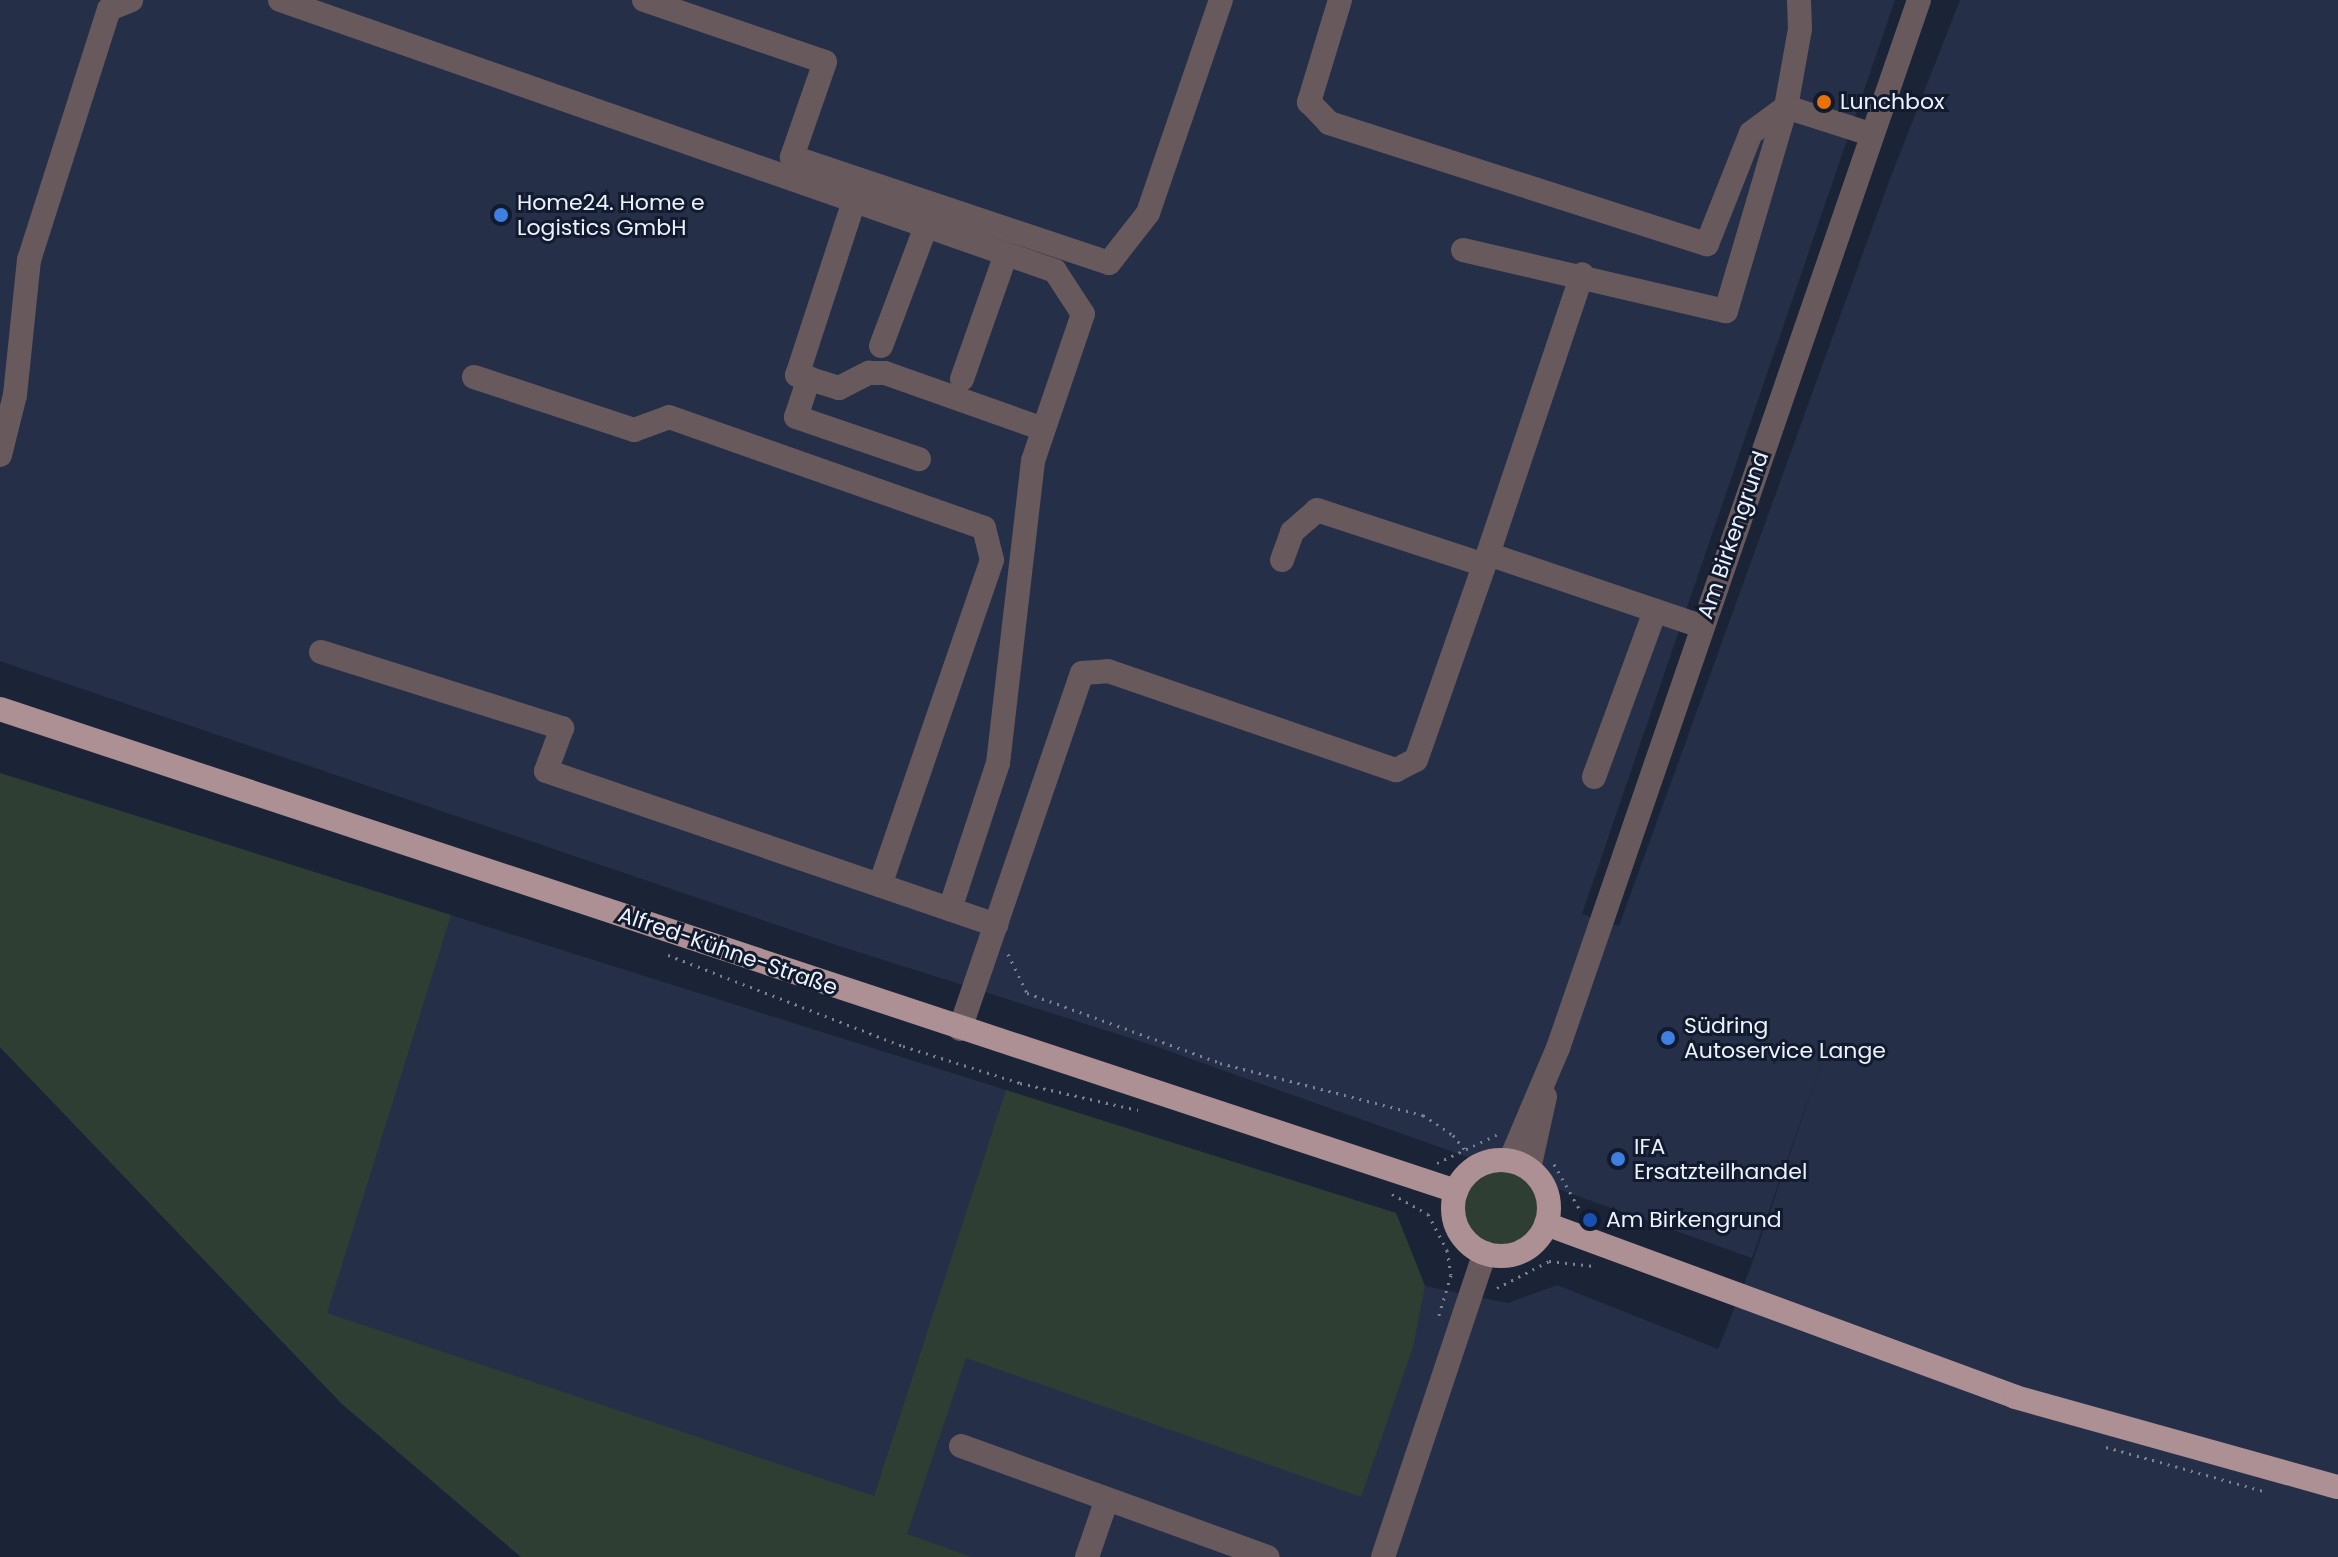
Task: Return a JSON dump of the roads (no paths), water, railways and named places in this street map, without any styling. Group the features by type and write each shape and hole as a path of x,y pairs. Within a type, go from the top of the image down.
{"main road":[{"name":"Alfred-Kühne-Straße","path":"0,709 1456,1191"},
{"path":"1520,1165 1547,1194 1546,1224 1521,1251 1485,1253 1457,1229 1456,1191 1478,1166 1520,1165"},
{"path":"1546,1224 2015,1397 2338,1487"}],"street":[{"path":"0,455 15,395 29,260 109,9 131,0"},
{"path":"280,0 1055,271 1083,314 1033,461 998,763 950,909"},
{"path":"644,0 825,62 792,157 1109,263 1148,213 1221,0"},
{"path":"1340,0 1309,102 1329,123 1707,244 1751,133 1786,107"},
{"path":"1463,250 1582,274 1726,311 1786,107 1800,29 1799,0"},
{"name":"Am Birkengrund","path":"1520,1165 1549,1071 1701,626 1919,0"},
{"path":"1786,107 1870,134"},
{"path":"854,201 797,375 839,388 869,373 885,373 1043,429"},
{"path":"881,346 926,226"},
{"path":"962,379 1006,254"},
{"path":"960,1029 1082,673 1108,671 1396,770 1416,760 1582,274"},
{"path":"474,377 634,430 669,417 984,528 992,560 880,885"},
{"path":"809,378 796,417 919,459"},
{"path":"1282,560 1292,532 1317,510 1701,626"},
{"path":"1594,777 1655,611"},
{"path":"321,652 562,728 546,771 996,925"},
{"path":"1383,1557 1485,1253"},
{"path":"961,1446 1267,1557"},
{"path":"1087,1557 1107,1499"}],"place":[{"name":"Lunchbox","path":"1824,102"},
{"name":"Home24. Home e Logistics GmbH","path":"501,215"},
{"name":"Südring Autoservice Lange","path":"1668,1038"},
{"name":"IFA Ersatzteilhandel","path":"1618,1159"},
{"name":"Am Birkengrund","path":"1590,1220"}]}
